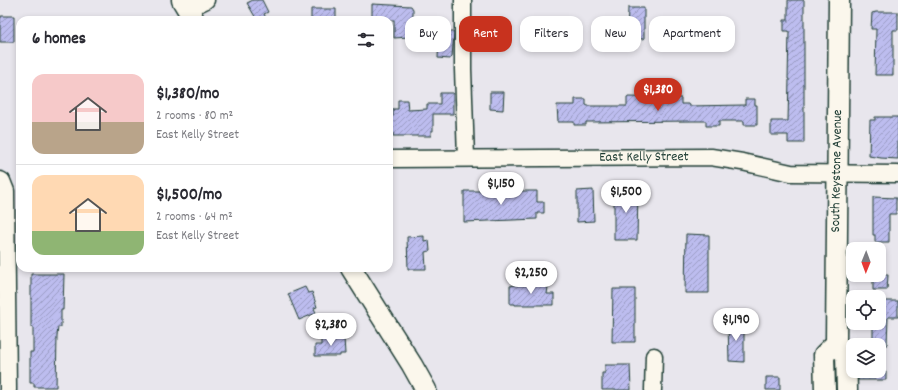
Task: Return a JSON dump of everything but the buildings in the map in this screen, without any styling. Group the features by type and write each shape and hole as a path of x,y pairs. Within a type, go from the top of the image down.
{"main road":[{"name":"South Keystone Avenue","path":"836,342 839,0"},
{"path":"354,272 426,390"},
{"path":"825,390 824,356 836,342 846,355 847,390"}],"street":[{"path":"188,10 206,0"},
{"path":"463,0 463,69 466,158"},
{"name":"East Kelly Street","path":"393,159 711,157 742,162 782,172 800,174 898,174"},
{"path":"1,181 6,191 3,316 8,390"},
{"path":"653,390 654,356"}]}
